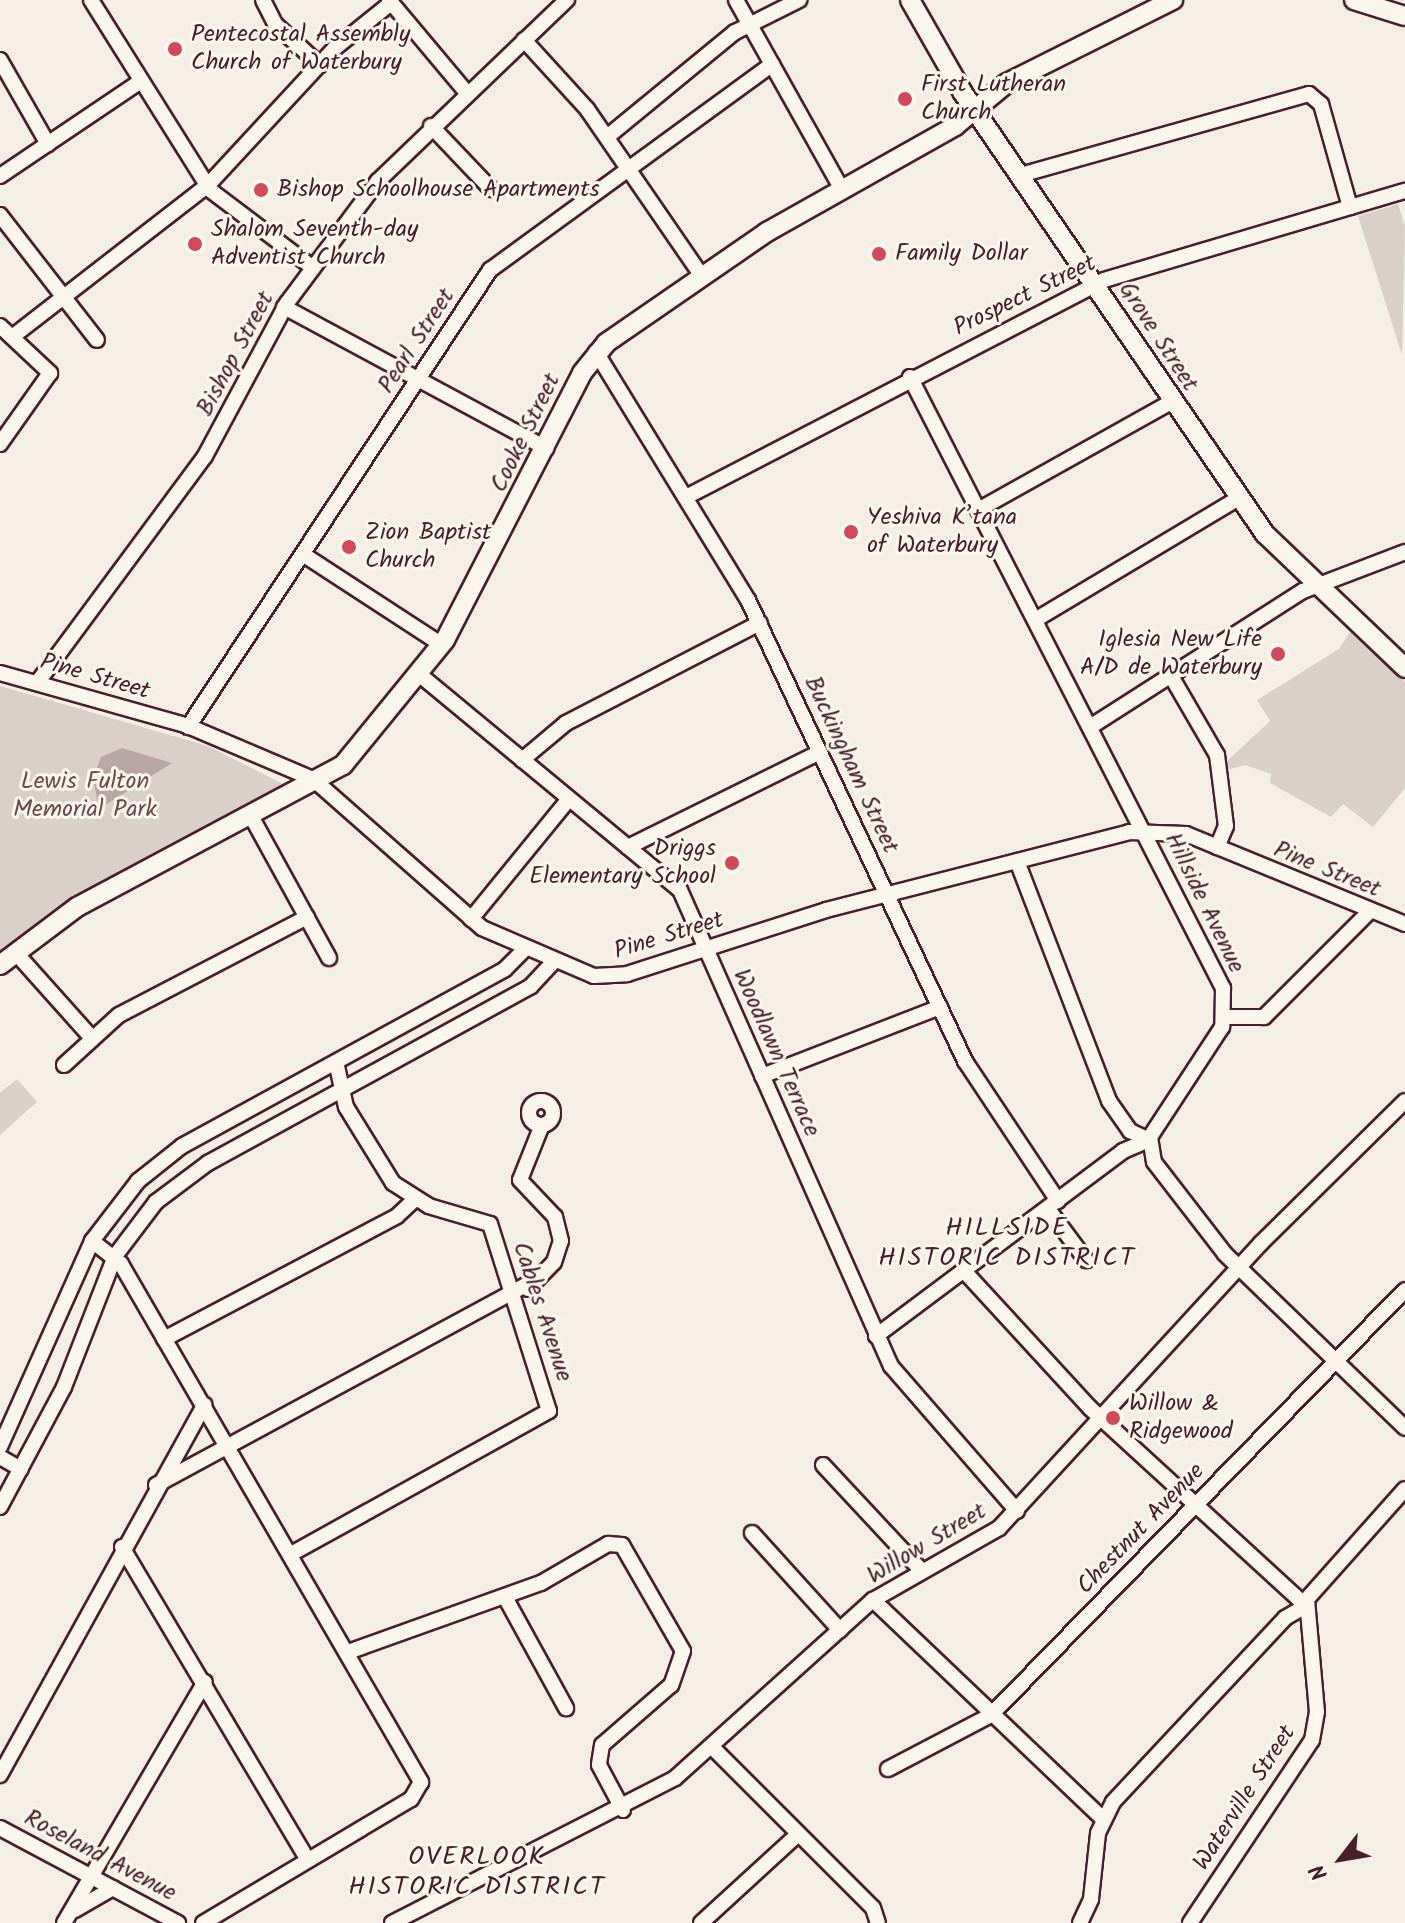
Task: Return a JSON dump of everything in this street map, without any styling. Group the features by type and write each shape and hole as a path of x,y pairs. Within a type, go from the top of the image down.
{"main road":[{"name":"Grove Street","path":"910,0 975,108 1024,174 1171,402 1239,498 1315,585 1405,668"},
{"name":"Cooke Street","path":"0,965 77,907 343,765 442,645 596,352 701,275 975,108 1007,83 1173,0"},
{"path":"1354,0 1405,15"}],"street":[{"path":"91,0 207,186 313,268"},
{"path":"263,0 273,21 320,65"},
{"name":"Bishop Street","path":"37,683 205,456 284,307 389,166 567,0"},
{"path":"736,0 842,190"},
{"path":"607,137 750,25 799,0"},
{"path":"12,337 207,186 320,65 390,2 467,93"},
{"path":"524,40 607,137 701,275"},
{"path":"0,60 48,144"},
{"name":"Pearl Street","path":"188,727 490,270 772,64"},
{"path":"0,176 141,81"},
{"path":"1024,174 1312,94 1350,207"},
{"path":"431,126 491,189"},
{"name":"Prospect Street","path":"686,497 910,377 1095,284 1405,191"},
{"path":"0,215 97,340"},
{"path":"284,307 417,384 546,448"},
{"path":"0,326 50,374 0,444"},
{"name":"Buckingham Street","path":"596,352 760,623 970,1068 1086,1260"},
{"name":"Hillside Avenue","path":"910,377 1221,982 1225,1017"},
{"path":"978,510 1171,402"},
{"path":"1035,620 1239,498"},
{"path":"1090,727 1315,585 1405,552"},
{"path":"304,555 442,645"},
{"path":"522,760 566,723 760,623"},
{"name":"Pine Street","path":"0,673 188,727 318,781 471,919 524,950 553,962 609,977 888,894 1145,832 1181,833 1405,924"},
{"name":"Woodlawn Terrace","path":"420,675 680,890 876,1336 910,1395 1017,1511"},
{"path":"1171,676 1215,750 1226,826 1217,847"},
{"path":"628,847 820,752"},
{"path":"471,919 569,799"},
{"path":"251,816 329,958"},
{"path":"1017,861 1109,1101 1130,1131 1149,1140 1166,1183 1238,1268 1405,1428"},
{"path":"876,1336 1053,1205 1149,1140 1225,1017 1264,1017 1370,911"},
{"path":"64,1065 119,1015 307,917"},
{"path":"0,1447 92,1241 124,1195 172,1152 505,969 524,950"},
{"path":"15,952 92,1038"},
{"path":"0,1507 21,1469 89,1321 115,1256 176,1184 531,986 553,962"},
{"path":"762,1076 940,1007"},
{"name":"Cables Avenue","path":"291,1554 546,1418 549,1406 487,1221 415,1199 380,1168 341,1090 336,1062"},
{"name":"Willow Street","path":"392,1923 623,1810 713,1748 873,1600 920,1569 987,1538 1017,1511 1238,1268 1405,1101"},
{"path":"156,1485 229,1449 513,1294 554,1262 561,1241 555,1217 520,1180 542,1125"},
{"path":"164,1339 415,1199"},
{"path":"92,1241 115,1256 348,1652 422,1785 411,1799 203,1923"},
{"path":"965,1272 1102,1419 1306,1606"},
{"name":"Chestnut Avenue","path":"888,1769 991,1715 1405,1290"},
{"path":"63,1311 89,1321"},
{"path":"0,1775 156,1485 204,1405"},
{"path":"0,1457 21,1469"},
{"path":"823,1465 920,1569"},
{"path":"1080,1923 1091,1899 1103,1819 1285,1618 1306,1606 1405,1489"},
{"path":"752,1533 840,1630"},
{"path":"348,1652 505,1597 618,1543 675,1627 683,1651 676,1677 613,1729 600,1751 601,1769 623,1810"},
{"path":"122,1547 308,1860"},
{"path":"505,1597 566,1708"},
{"path":"873,1600 1103,1819"},
{"name":"Waterville Street","path":"1190,1923 1312,1740 1317,1712 1306,1606"},
{"path":"64,1923 94,1878 205,1682"},
{"path":"713,1748 873,1908 878,1923"},
{"name":"Roseland Avenue","path":"0,1828 178,1923"},
{"path":"701,1923 798,1834"},
{"path":"75,1910 113,1888"}],"green space":[{"path":"1398,204 1405,227 1402,355 1358,216"},
{"path":"1350,632 1405,682 1405,788 1373,827 1343,804 1331,817 1270,783 1271,774 1245,765 1227,770 1226,762 1270,721 1257,700 1339,649"},
{"name":"Lewis Fulton Memorial Park","path":"0,686 208,746 285,785 81,892 0,951"},
{"path":"17,1079 37,1102 0,1135 0,1093"}],"shaded area":[{"path":"122,748 172,763 99,809 93,778 101,757"}],"place":[{"name":"Pentecostal Assembly Church of Waterbury","path":"175,49"},
{"name":"First Lutheran Church","path":"905,99"},
{"name":"Bishop Schoolhouse Apartments","path":"261,190"},
{"name":"Shalom Seventh-day Adventist Church","path":"195,244"},
{"name":"Family Dollar","path":"879,254"},
{"name":"Yeshiva K’tana of Waterbury","path":"851,532"},
{"name":"Zion Baptist Church","path":"349,547"},
{"name":"Iglesia New Life A/D de Waterbury","path":"1278,654"},
{"name":"Driggs Elementary School","path":"732,863"},
{"name":"Willow & Ridgewood","path":"1113,1418"}],"district":[{"name":"HILLSIDE HISTORIC DISTRICT","path":"1007,1244"},
{"name":"OVERLOOK HISTORIC DISTRICT","path":"477,1873"}]}
